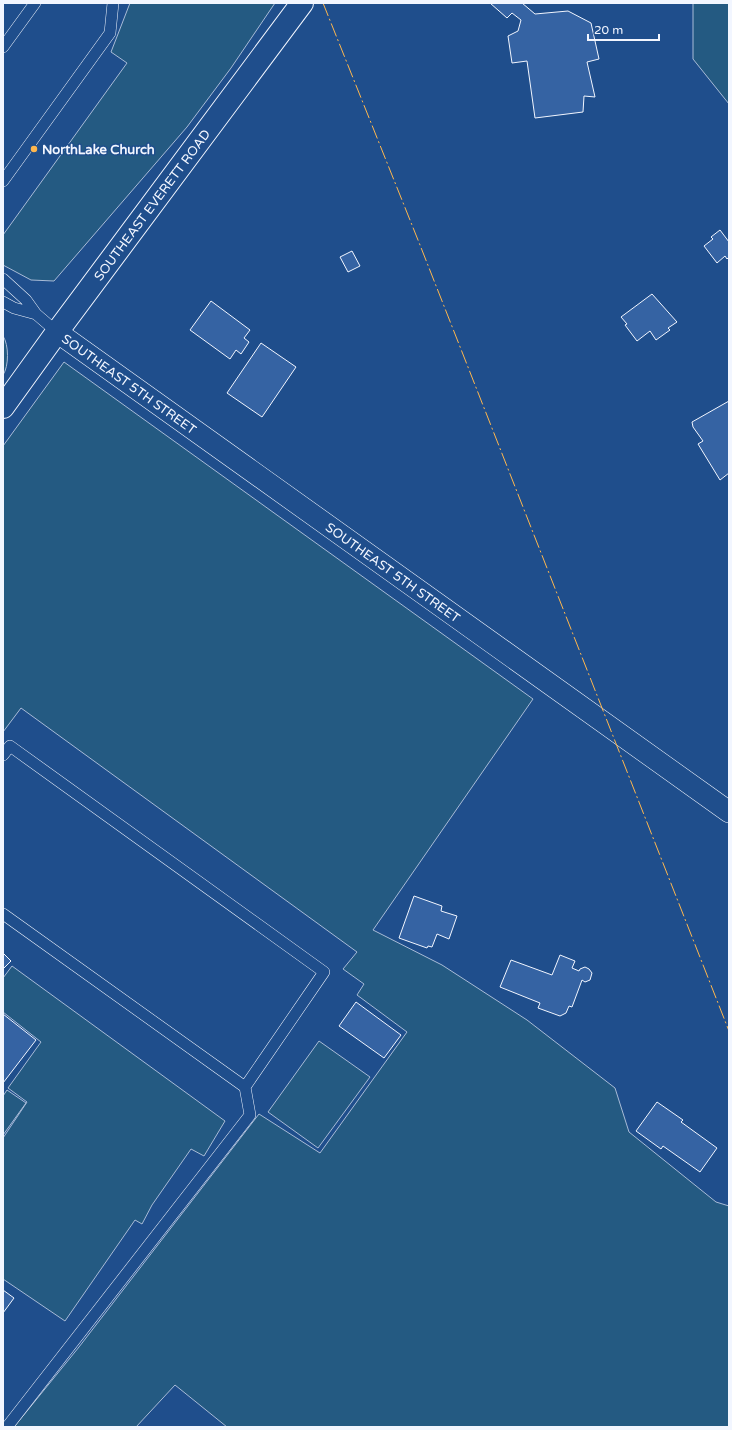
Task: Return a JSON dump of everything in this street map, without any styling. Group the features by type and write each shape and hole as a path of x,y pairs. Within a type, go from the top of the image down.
{"main road":[{"name":"SOUTHEAST EVERETT ROAD","path":"3,407 57,332 302,3"}],"street":[{"name":"SOUTHEAST 5TH STREET","path":"57,332 729,812"}],"lane":[{"path":"3,47 35,3"},
{"path":"3,181 110,34 113,3"},
{"path":"3,279 26,300 36,314 57,332"},
{"path":"3,302 14,308 36,314"},
{"path":"3,755 10,746 324,972 245,1087"},
{"path":"3,914 245,1087 250,1115 7,1427"}],"shaded area":[{"path":"130,3 275,3 231,68 187,127 54,281 31,280 3,265 3,235 127,63 111,52"},
{"path":"693,3 729,3 729,104 693,59"},
{"path":"3,336 8,356 3,375"},
{"path":"64,362 533,699 373,930 442,965 527,1020 615,1088 629,1132 716,1202 729,1206 729,1427 227,1427 175,1385 136,1427 14,1427 79,1347 259,1114 320,1153 407,1032 357,995 364,984 343,969 357,952 21,708 3,732 3,446"},
{"path":"12,966 225,1121 204,1156 191,1149 152,1205 142,1224 135,1220 65,1321 3,1279 3,1138 27,1102 8,1088 41,1042 3,1012 3,978"},
{"path":"319,1041 370,1077 318,1148 268,1112"},
{"path":"7,1090 26,1103 3,1135 3,1096"}],"building":[{"path":"490,3 522,3 535,14 568,11 591,23 599,59 587,62 595,97 584,96 583,112 535,118 527,61 512,63 508,36 518,31 521,20 512,13 507,18"},
{"path":"720,230 729,242 729,257 727,259 725,256 717,263 704,246 713,239 711,237"},
{"path":"352,251 360,266 348,272 340,257"},
{"path":"652,294 677,322 668,328 670,330 656,340 650,331 637,341 621,317"},
{"path":"211,301 250,330 244,338 249,342 241,354 236,350 230,359 190,330"},
{"path":"261,343 296,367 262,417 227,393"},
{"path":"729,401 729,473 720,480 698,444 703,441 693,427 692,422"},
{"path":"414,896 442,906 441,911 457,916 449,939 437,934 432,947 428,946 427,948 399,938"},
{"path":"3,953 11,961 3,969"},
{"path":"560,955 575,961 572,968 579,971 585,967 592,973 590,980 585,982 582,980 572,1007 569,1006 566,1013 560,1016 538,1008 540,1003 500,987 511,960 552,975"},
{"path":"356,1002 401,1035 384,1058 339,1026"},
{"path":"3,1014 36,1040 3,1083"},
{"path":"657,1102 683,1120 681,1122 717,1148 700,1172 663,1146 661,1149 636,1131"},
{"path":"3,1290 14,1298 3,1313"}],"power":[{"path":"323,3 420,245 729,1031"}],"place":[{"name":"NorthLake Church","path":"34,149"}]}
